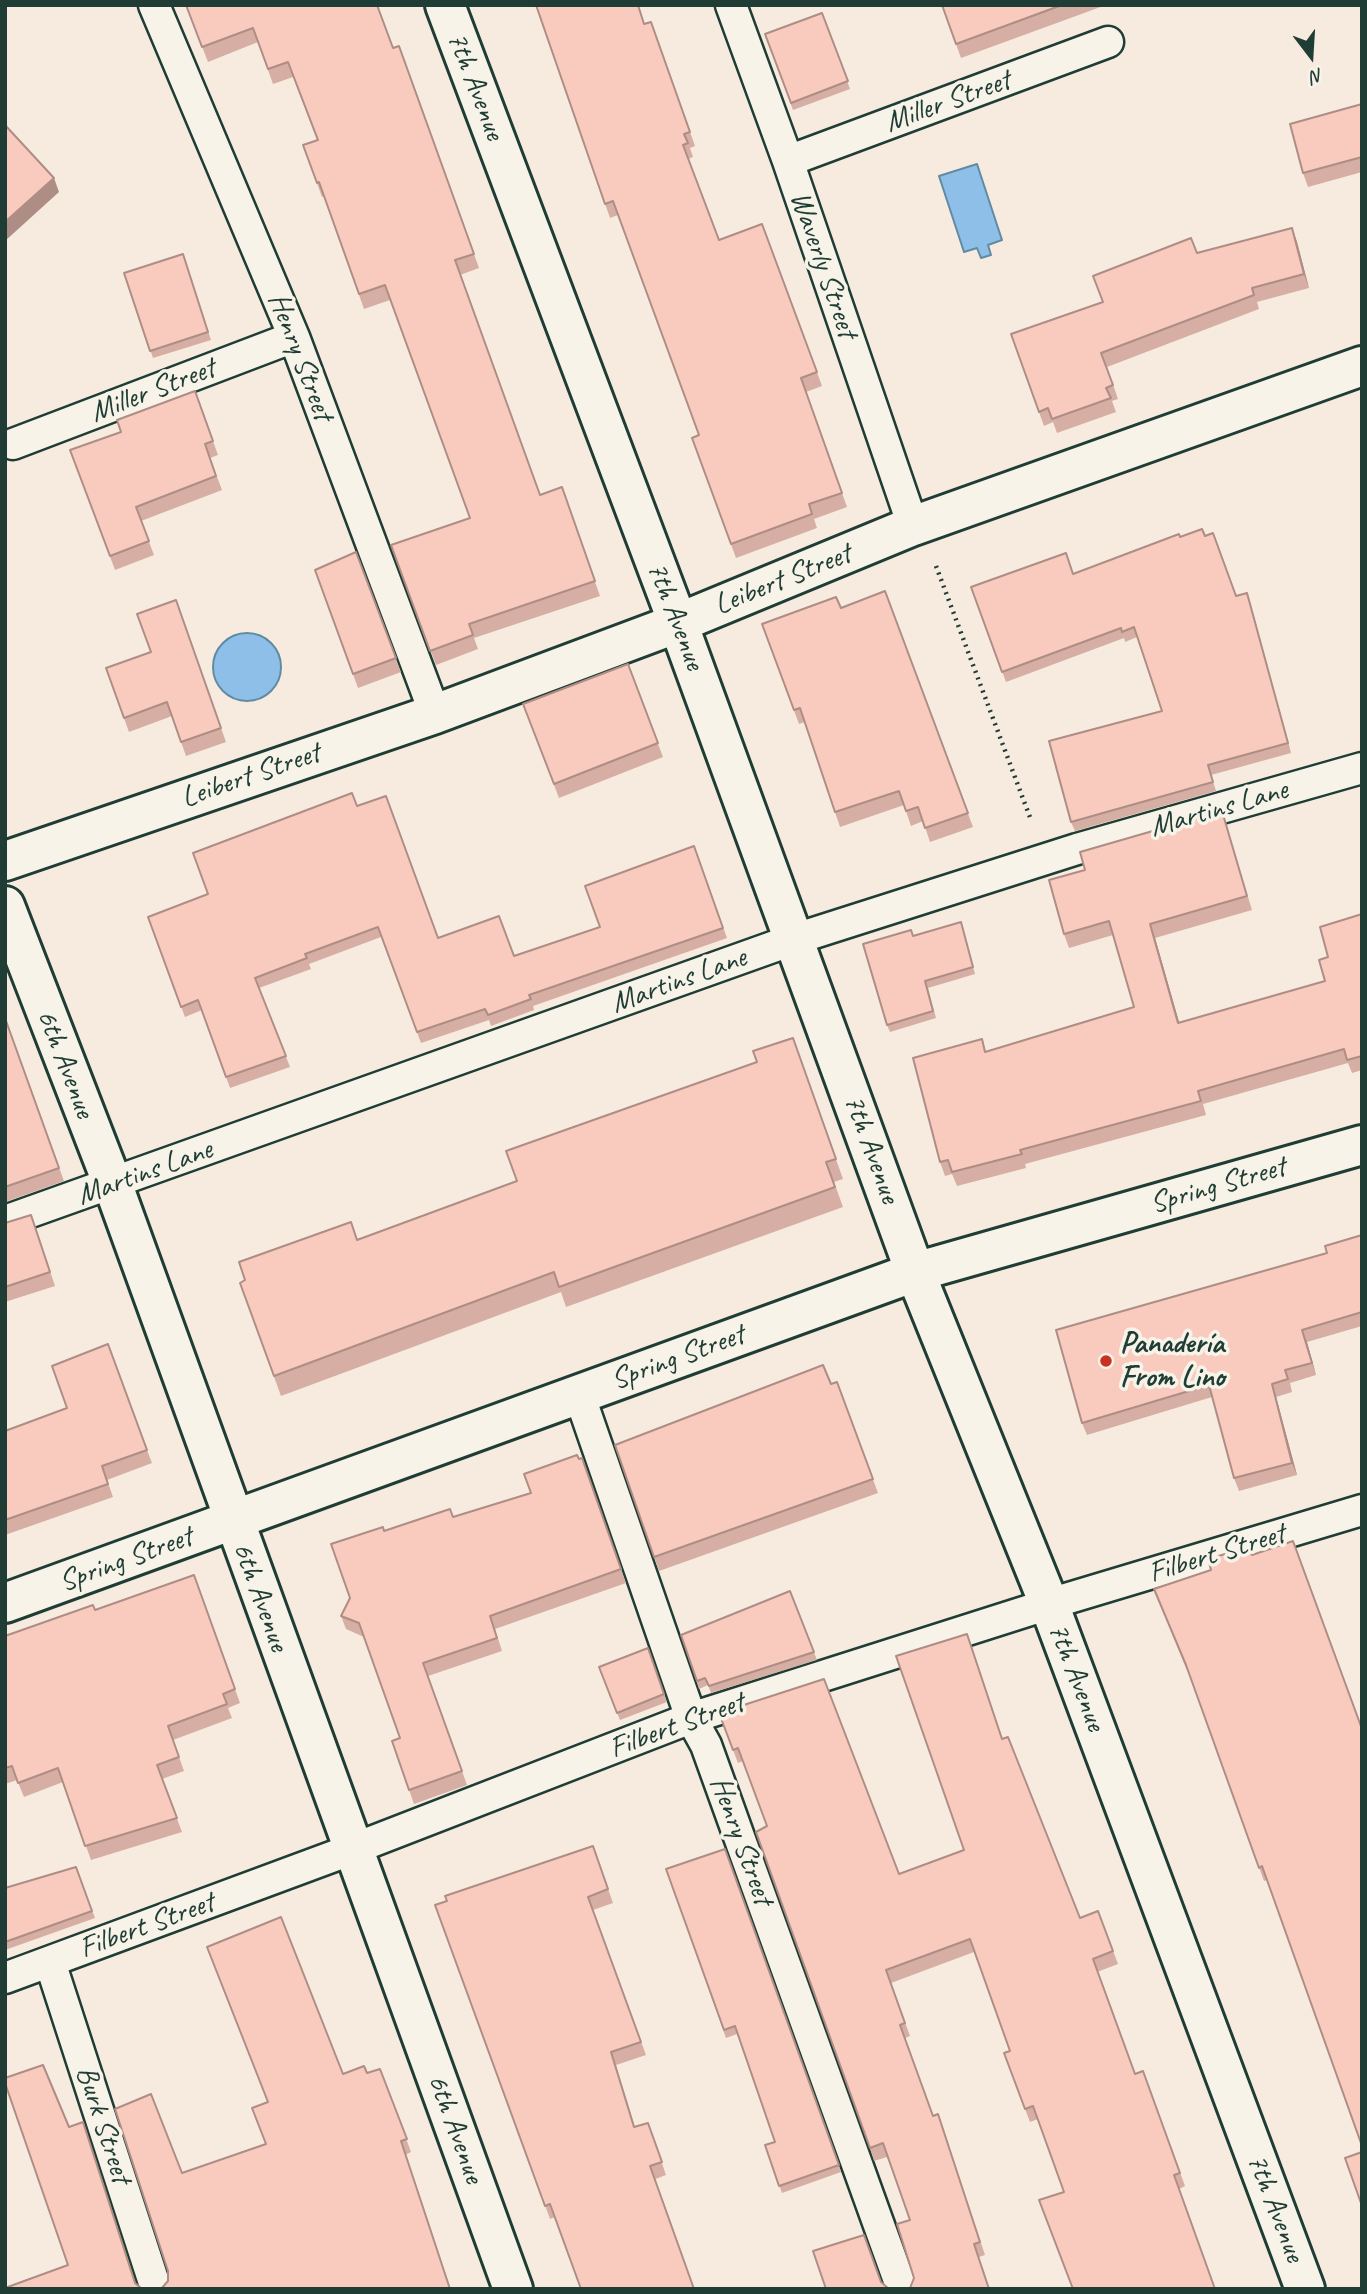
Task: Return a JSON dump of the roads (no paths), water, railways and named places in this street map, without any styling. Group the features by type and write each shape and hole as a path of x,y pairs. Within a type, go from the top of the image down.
{"street":[{"name":"7th Avenue","path":"445,5 678,623 915,1272 1049,1604 1305,2289"},
{"name":"Leibert Street","path":"5,860 435,713 678,623 913,526 1362,366"},
{"name":"6th Avenue","path":"5,906 60,1054 113,1185 513,2289"},
{"name":"Spring Street","path":"5,1603 915,1272 1362,1145"}],"lane":[{"name":"Henry Street","path":"155,5 294,337 435,713"},
{"name":"Waverly Street","path":"731,5 788,161 913,526"},
{"name":"Miller Street","path":"788,161 1108,42"},
{"name":"Miller Street","path":"13,444 294,337"},
{"name":"Martins Lane","path":"5,1221 113,1185 795,939 1046,860 1362,768"},
{"name":"Henry Street","path":"579,1394 691,1718 706,1745 902,2289"},
{"name":"Filbert Street","path":"5,1978 354,1849 691,1718 1049,1604 1362,1510"},
{"name":"Burk Street","path":"50,1962 156,2289"}],"water":[{"path":"977,164 1002,240 988,245 991,255 981,258 977,248 964,252 939,176"},
{"path":"240,633 254,633 266,638 276,648 281,667 276,686 266,696 254,701 240,701 228,696 218,686 213,674 213,660 218,648 228,638"}],"place":[{"name":"Panadería From Lino","path":"1106,1361"}]}
